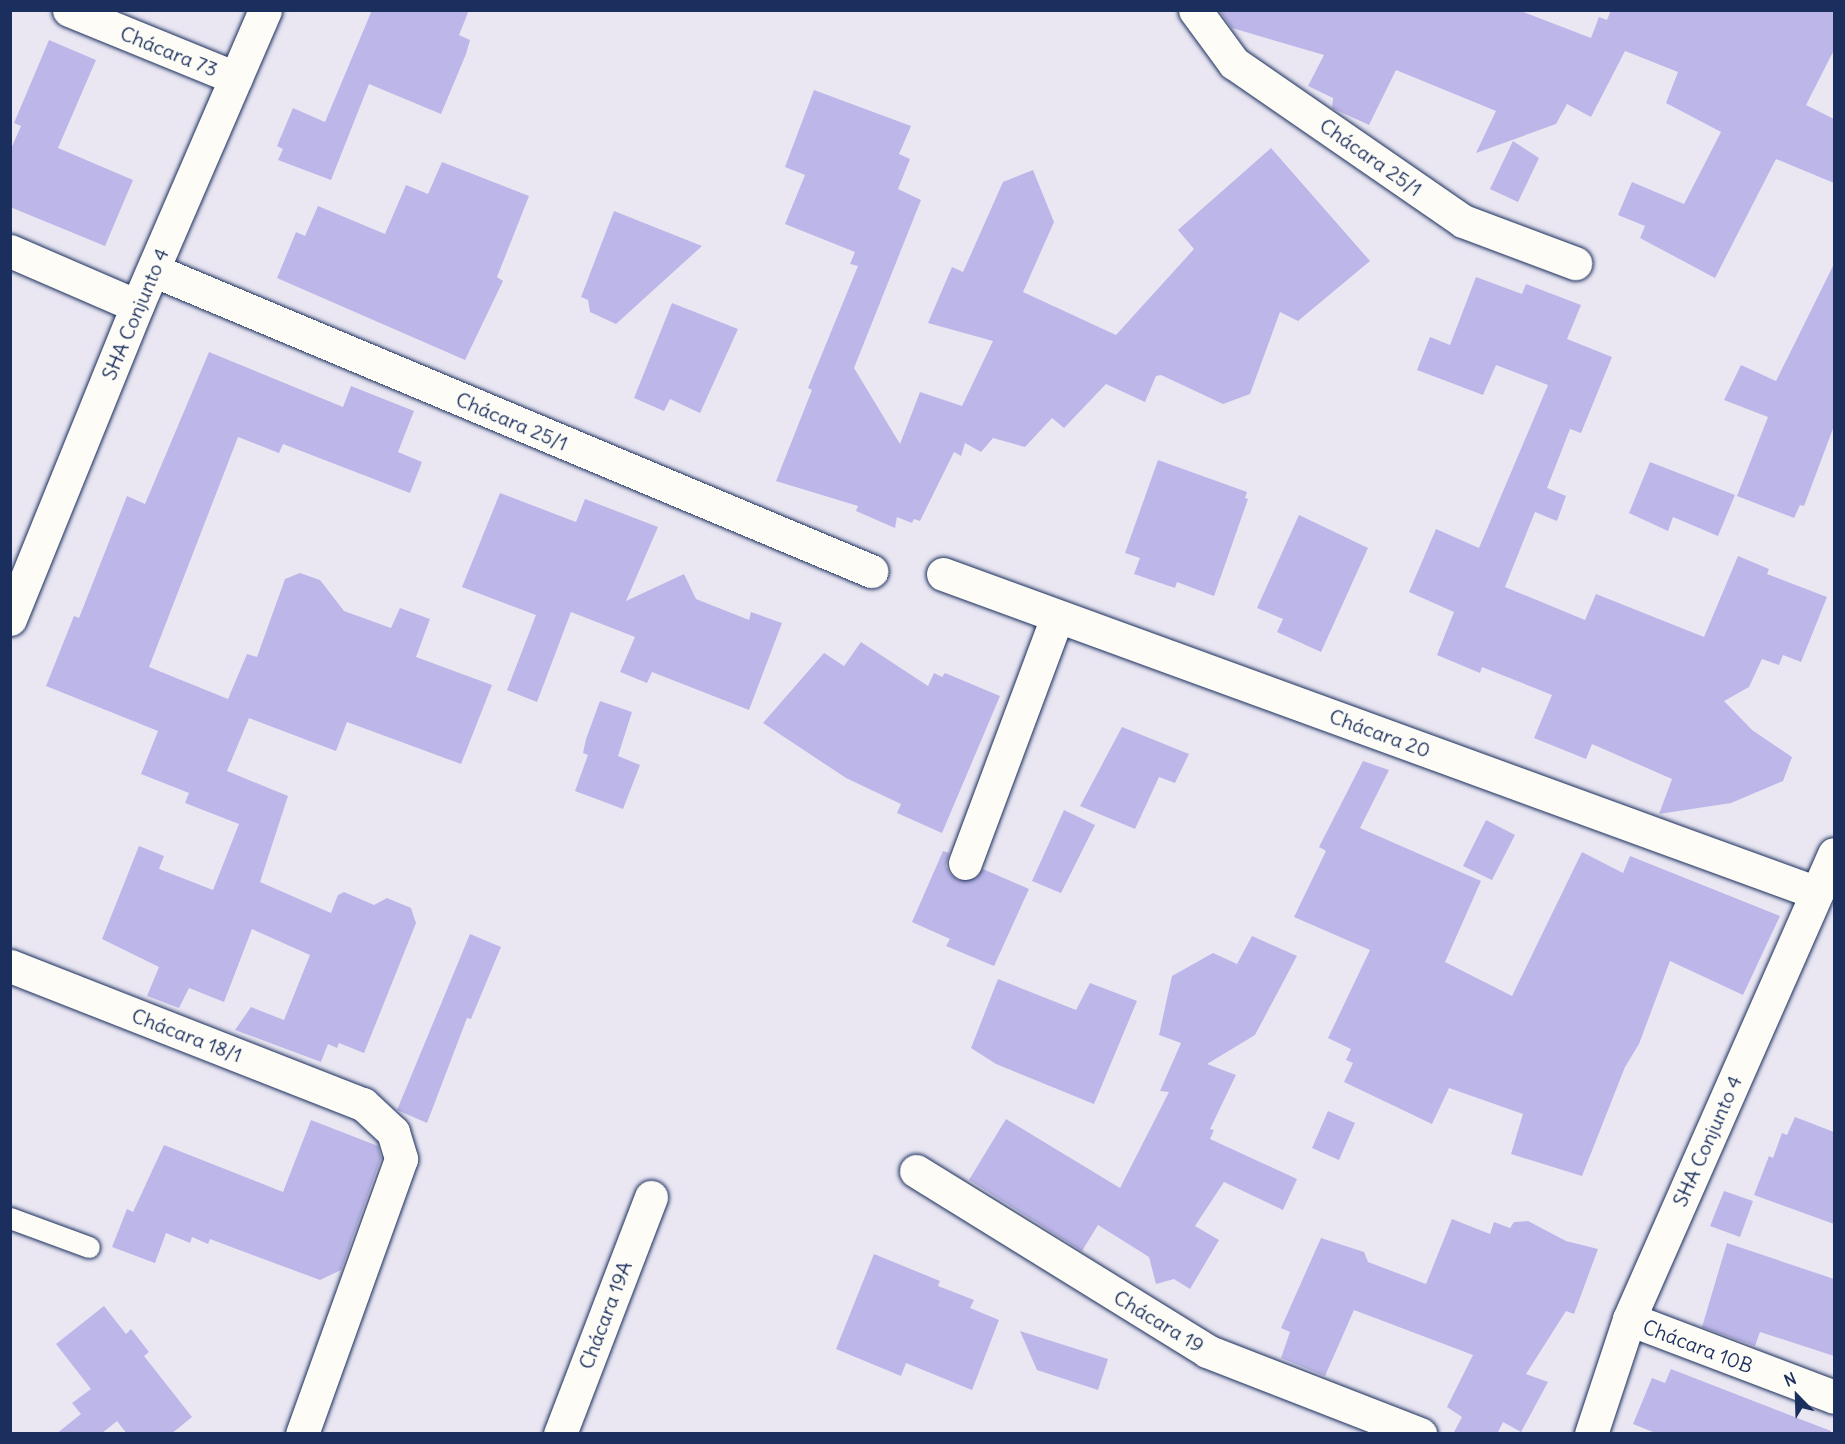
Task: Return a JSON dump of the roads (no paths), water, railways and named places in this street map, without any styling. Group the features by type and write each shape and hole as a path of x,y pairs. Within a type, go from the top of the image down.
{"street":[{"name":"Chácara 73","path":"69,10 236,78"},
{"name":"SHA Conjunto 4","path":"10,619 137,306 265,10"},
{"name":"Chácara 25/1","path":"1195,10 1234,63 1463,221 1575,262"},
{"path":"10,251 137,306"},
{"name":"Chácara 25/1","path":"153,270 871,571"},
{"name":"Chácara 20","path":"943,574 1057,617 1829,869"},
{"path":"964,863 1057,617"},
{"name":"SHA Conjunto 4","path":"1591,1434 1629,1319 1829,869"},
{"name":"Chácara 18/1","path":"10,966 363,1104 393,1132 401,1159 302,1434"},
{"name":"Chácara 19","path":"916,1171 1207,1351 1420,1434"},
{"name":"Chácara 19A","path":"560,1434 651,1197"},
{"name":"Chácara 10B","path":"1629,1319 1834,1397"}],"lane":[{"path":"10,1218 90,1247"}]}
